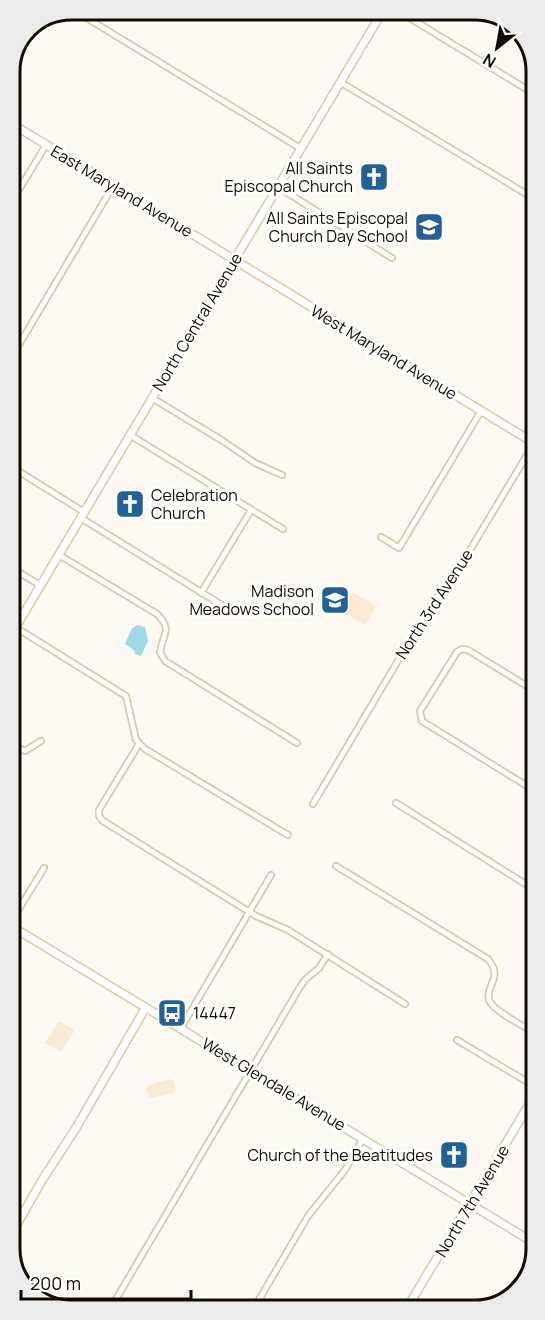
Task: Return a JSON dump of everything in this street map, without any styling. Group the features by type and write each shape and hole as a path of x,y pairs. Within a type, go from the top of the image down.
{"main road":[{"name":"North Central Avenue","path":"20,619 377,20"},
{"name":"East Maryland Avenue","path":"20,129 235,260"},
{"name":"West Maryland Avenue","path":"235,260 481,411 526,436"},
{"name":"West Glendale Avenue","path":"20,931 526,1238"},
{"path":"20,1219 146,1007"},
{"name":"North 7th Avenue","path":"413,1299 526,1110"}],"street":[{"path":"90,20 300,148"},
{"path":"413,20 526,89"},
{"path":"340,82 526,194"},
{"path":"20,188 46,145"},
{"path":"20,343 113,186"},
{"path":"278,187 392,258"},
{"path":"152,398 223,441 251,461 282,476"},
{"path":"381,537 399,548 481,411"},
{"path":"130,435 283,529"},
{"name":"North 3rd Avenue","path":"313,804 434,600 452,580 526,457"},
{"path":"20,473 233,612"},
{"path":"201,592 251,510"},
{"path":"59,555 148,608 163,620 167,630 160,652 165,661 297,743"},
{"path":"20,573 40,585"},
{"path":"20,630 126,696 135,738 140,744 288,836"},
{"path":"526,685 468,650 462,649 457,652 420,711 422,721 526,785"},
{"path":"20,750 25,752 41,741"},
{"path":"140,744 99,810 99,816 103,821 264,921 288,930 328,954 405,1004"},
{"path":"396,803 526,884"},
{"path":"336,867 486,958 494,974 489,996 490,1002 501,1012 526,1027"},
{"path":"20,907 44,868"},
{"path":"182,1028 271,875"},
{"path":"115,1300 300,987 320,968 328,954"},
{"path":"456,1040 526,1081"},
{"path":"259,1300 308,1216 345,1170 363,1138"}],"shaded area":[{"path":"352,592 376,606 365,625 341,611"},
{"path":"59,1021 75,1030 61,1052 45,1043"},
{"path":"170,1079 174,1081 176,1089 174,1093 151,1098 148,1096 146,1089 148,1085"}],"water":[{"path":"138,625 145,627 148,641 141,656 135,654 134,650 125,644 132,628"}],"place":[{"name":"All Saints Episcopal Church","path":"374,177"},
{"name":"All Saints Episcopal Church Day School","path":"429,227"},
{"name":"Celebration Church","path":"130,504"},
{"name":"Madison Meadows School","path":"335,600"},
{"name":"14447","path":"172,1013"},
{"name":"Church of the Beatitudes","path":"454,1155"}]}
